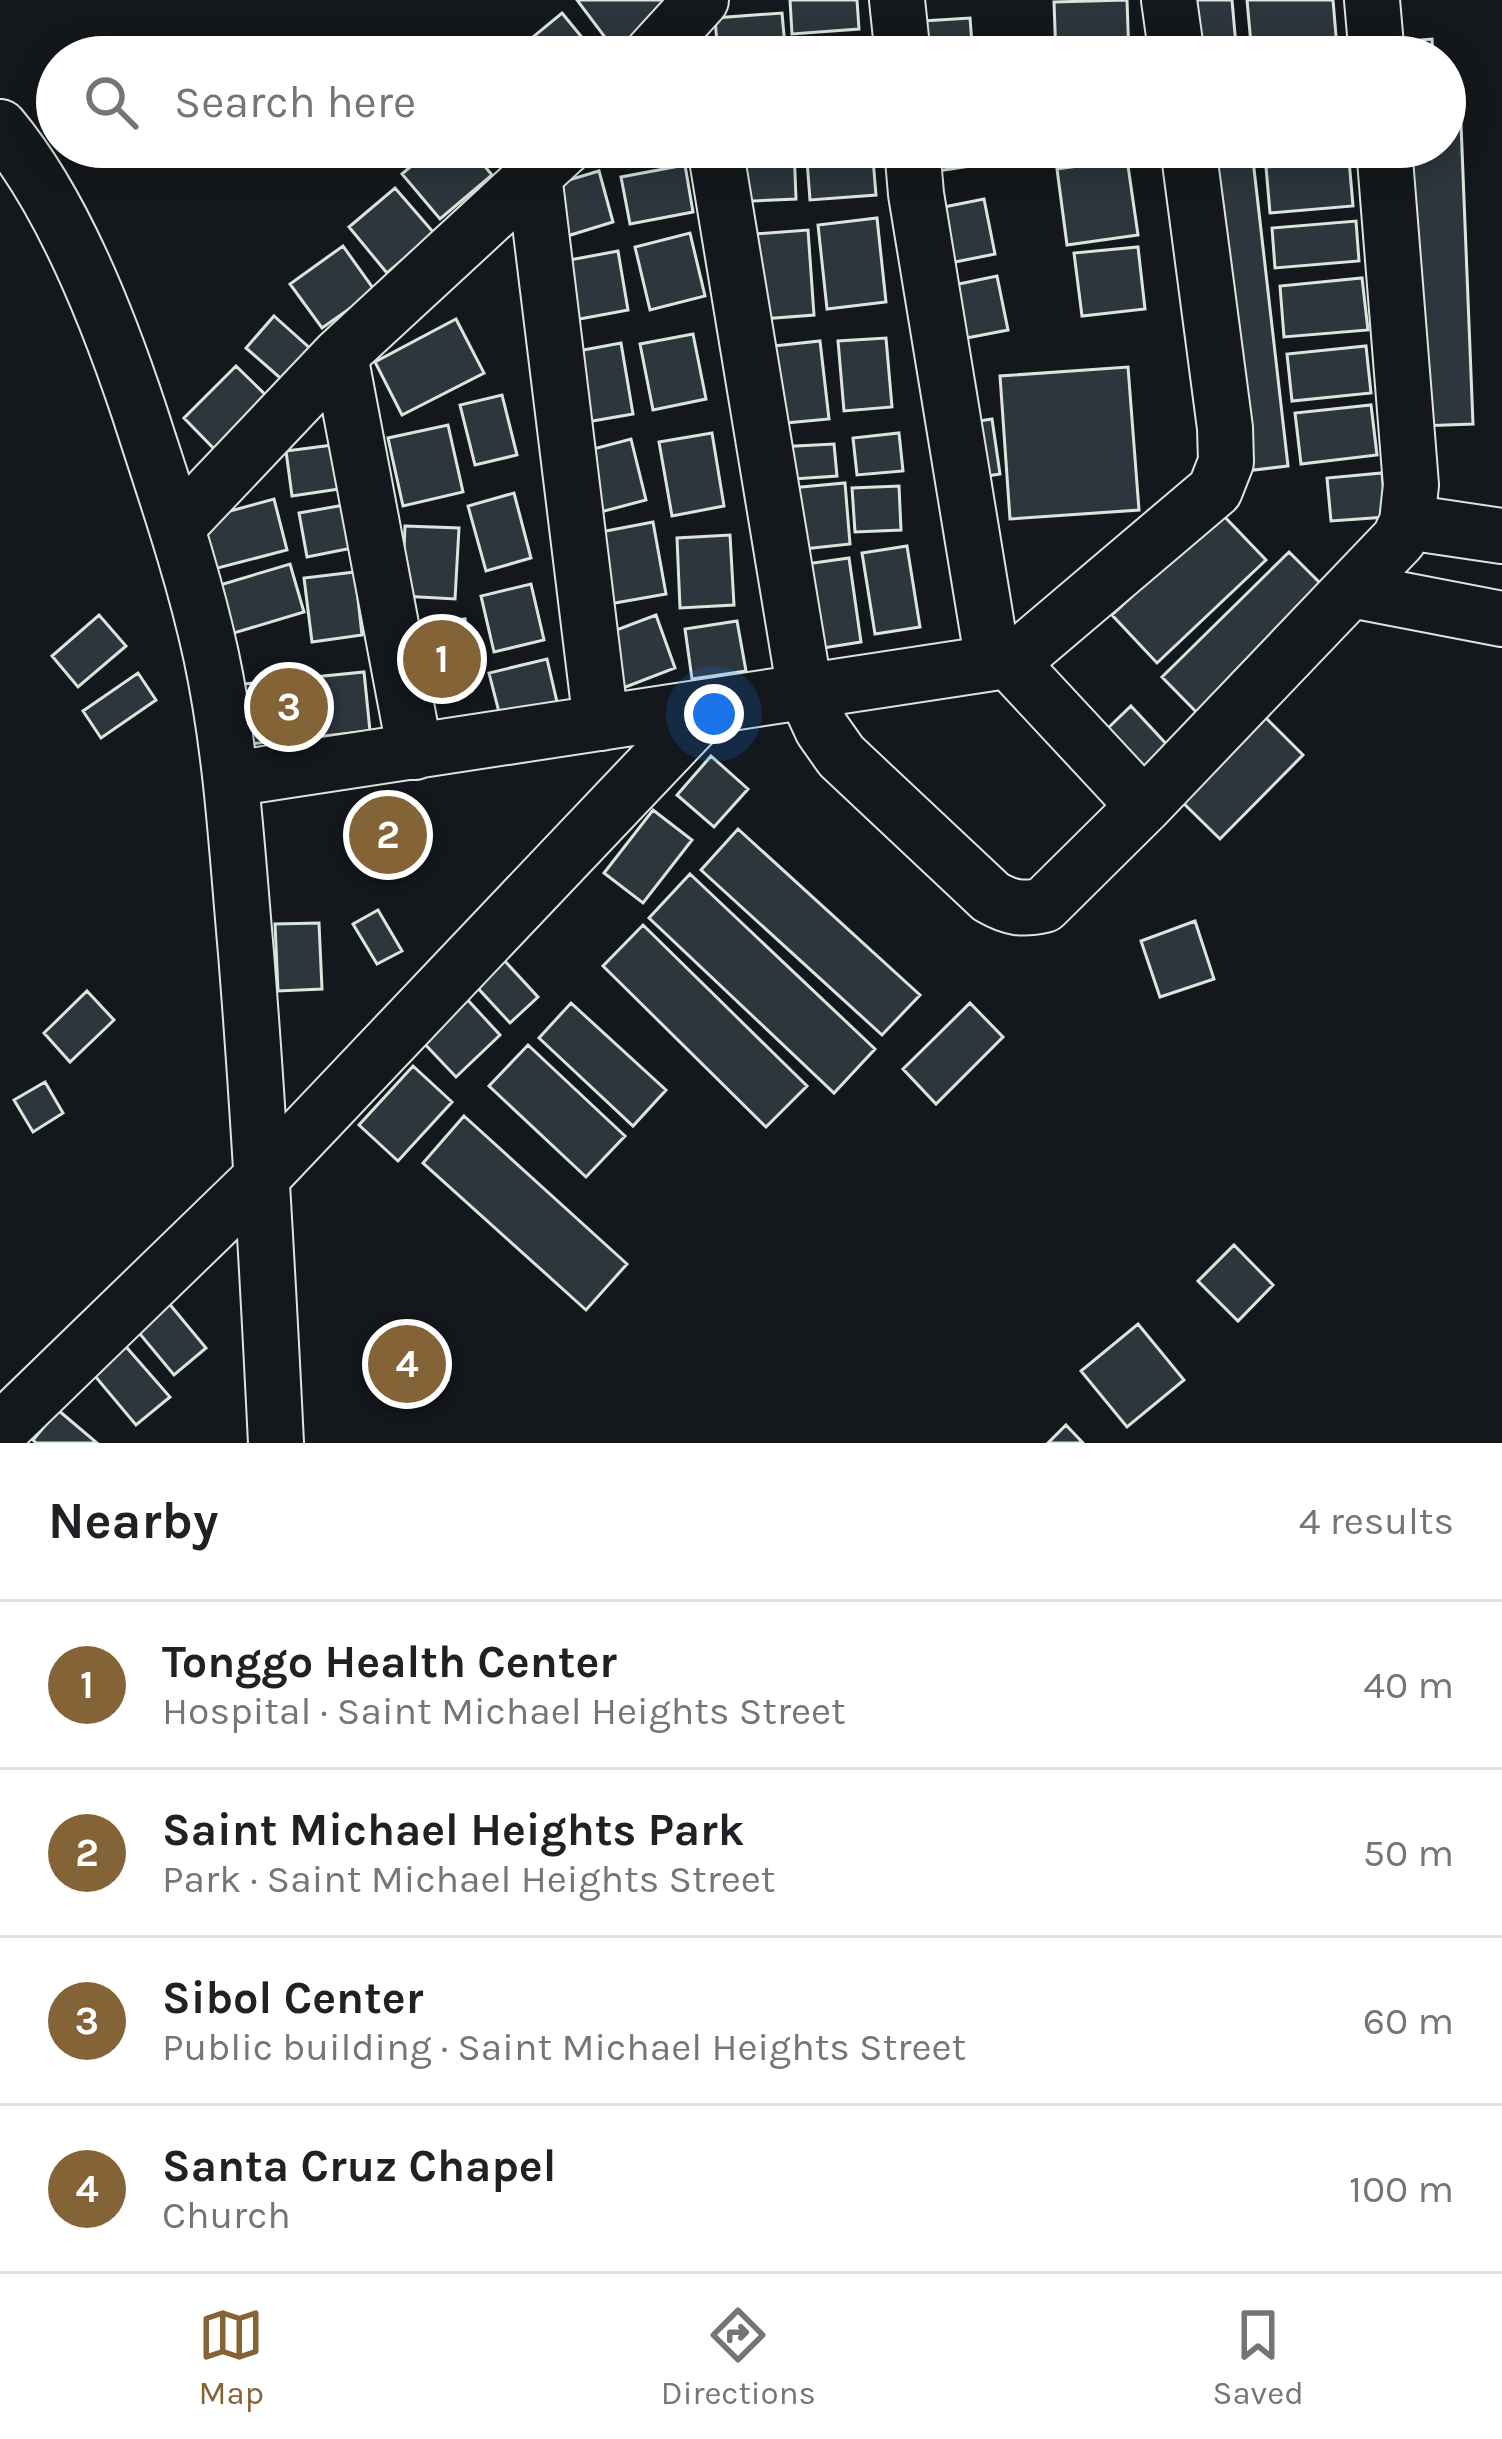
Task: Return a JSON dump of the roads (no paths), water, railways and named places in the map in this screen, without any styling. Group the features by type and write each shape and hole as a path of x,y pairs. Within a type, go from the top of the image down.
{"street":[{"path":"897,0 900,36"},
{"path":"1169,0 1174,36"},
{"path":"1372,0 1375,36"},
{"path":"0,127 60,217 122,361 177,527 211,655 231,779 264,1175 276,1443"},
{"path":"177,527 340,355 542,168"},
{"path":"551,168 602,723"},
{"path":"718,168 805,692 821,729 842,756 991,897 1009,907 1026,909 1044,905 1144,806 1399,538 1407,521 1411,485 1386,168"},
{"path":"914,168 1001,662 1144,806"},
{"path":"231,779 1001,662 1039,642 1215,490 1226,462 1191,168"},
{"path":"340,355 415,752"},
{"path":"1407,521 1502,536"},
{"path":"1351,590 1502,619"},
{"path":"0,1431 264,1175 709,706"}],"place":[{"name":"Tonggo Health Center","path":"442,659"},
{"name":"Sibol Center","path":"289,707"},
{"name":"Saint Michael Heights Park","path":"388,835"},
{"name":"Santa Cruz Chapel","path":"407,1364"}]}
